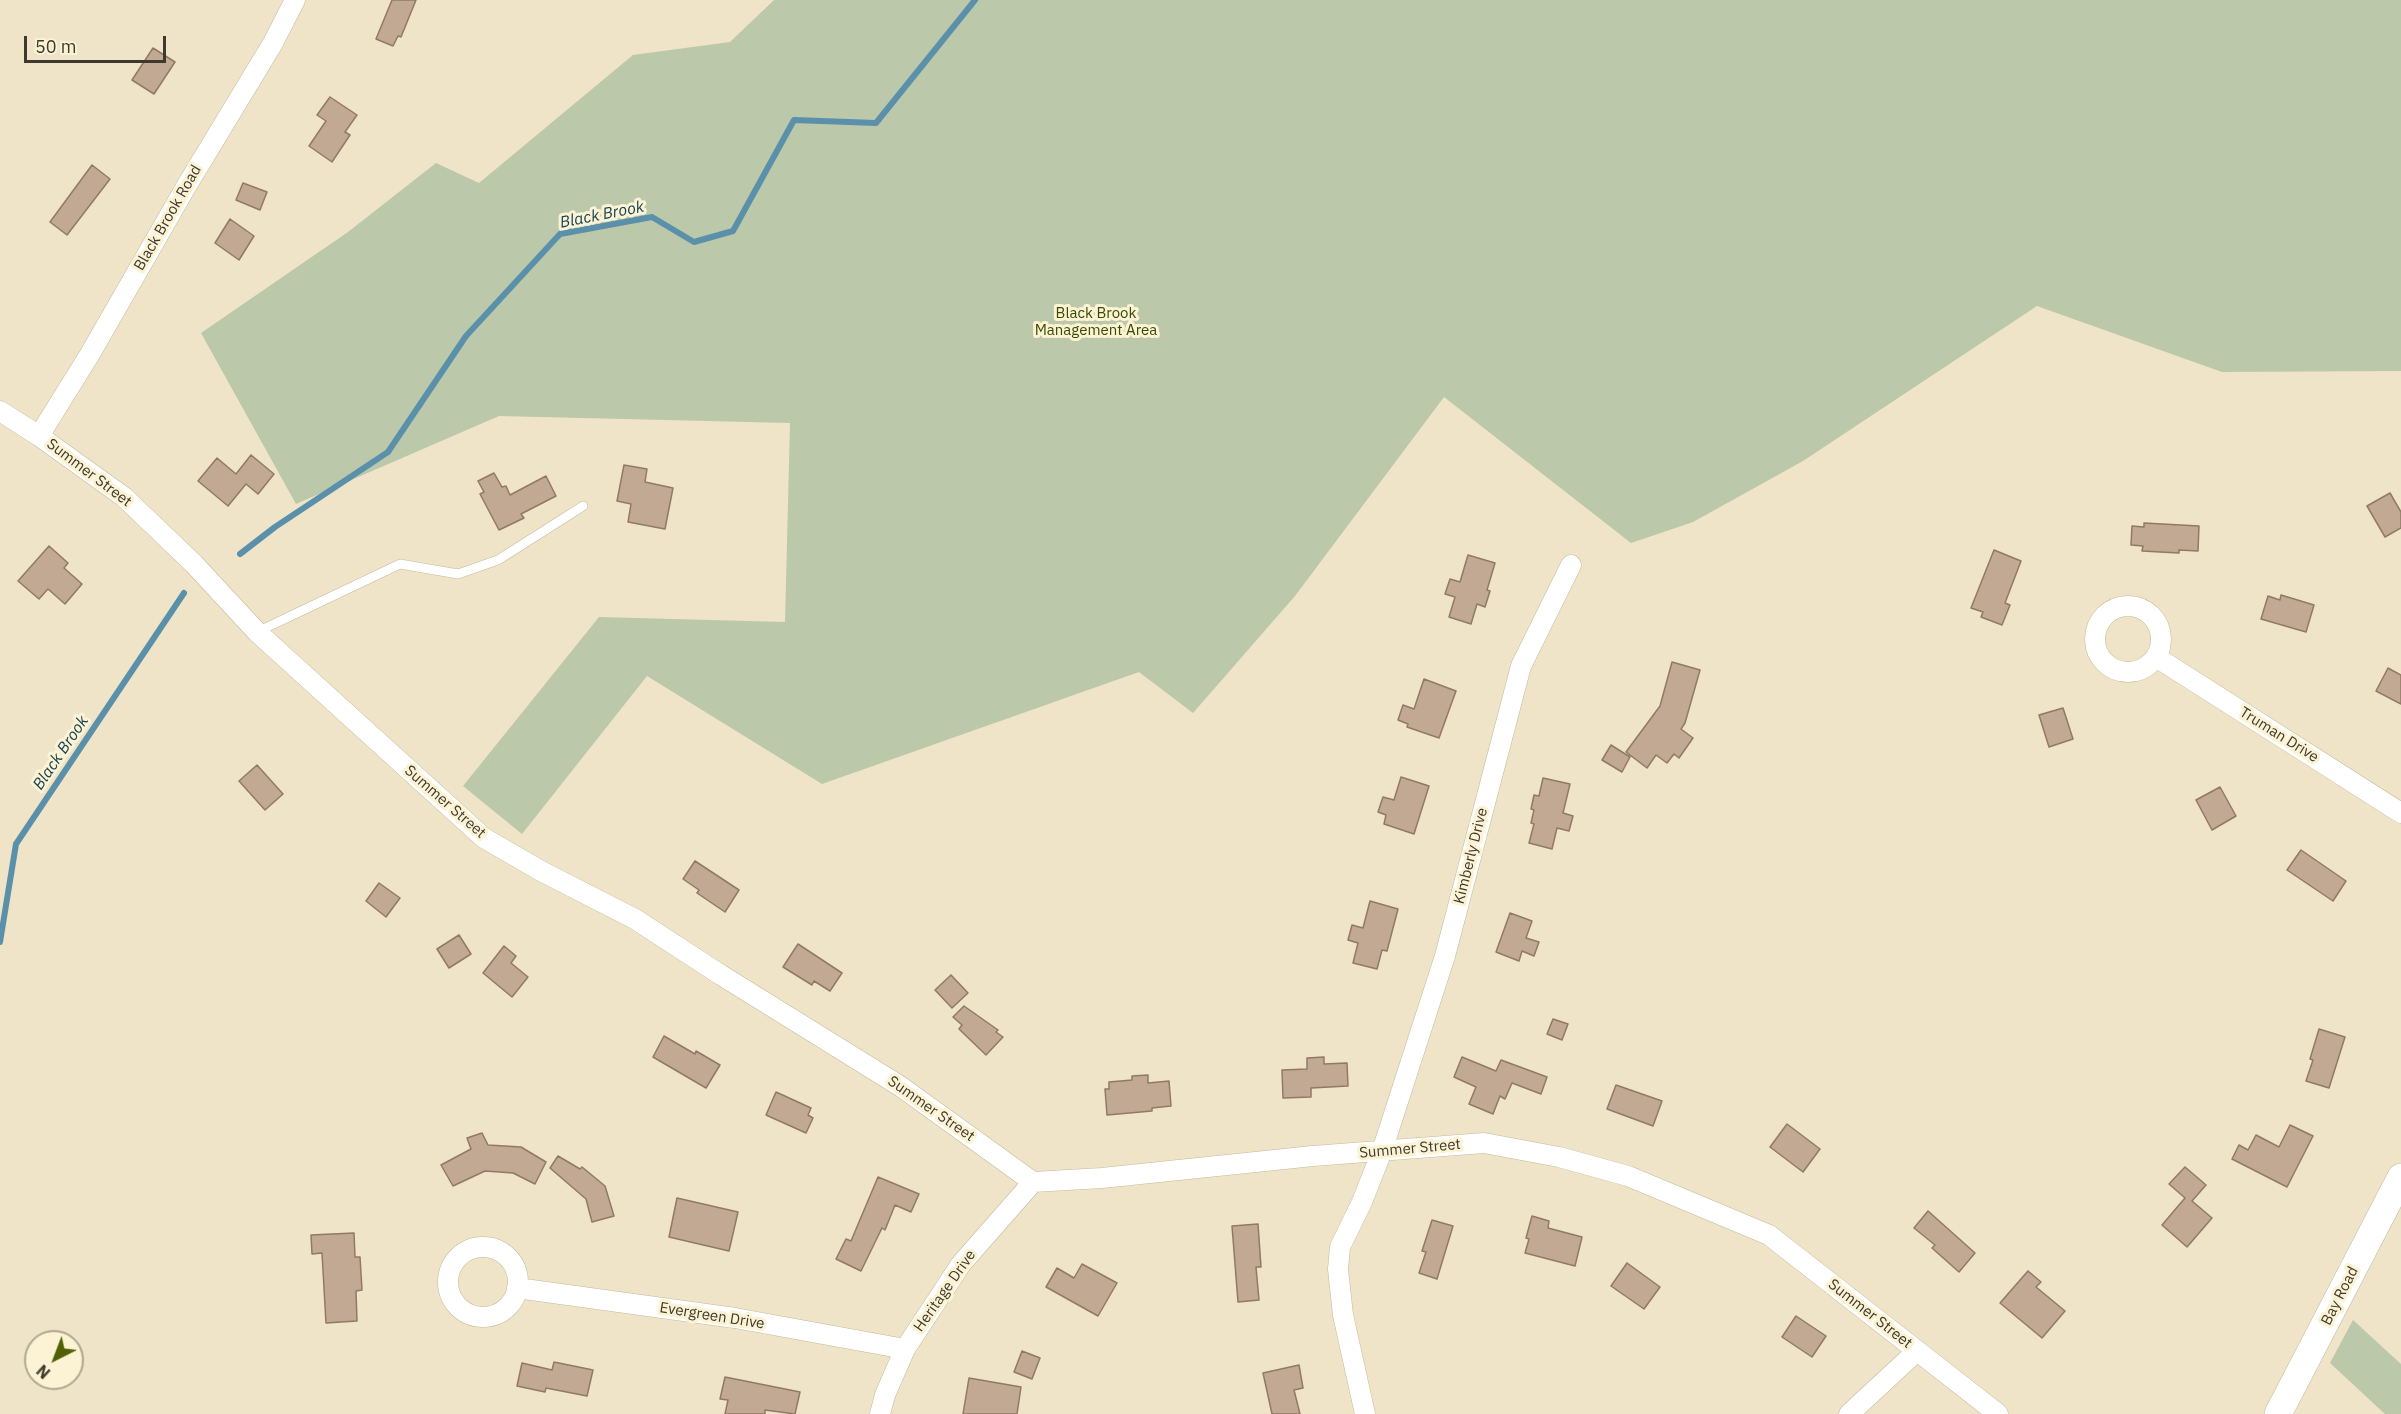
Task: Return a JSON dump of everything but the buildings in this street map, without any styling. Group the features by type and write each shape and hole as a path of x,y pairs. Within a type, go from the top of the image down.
{"main road":[{"name":"Bay Road","path":"2278,1414 2401,1177"}],"street":[{"name":"Black Brook Road","path":"39,436 90,354 273,43 295,0"},
{"name":"Summer Street","path":"0,411 124,497 194,564 258,632 484,838 541,871 635,919 900,1086 1033,1182 1102,1178 1313,1156 1484,1143 1558,1157 1628,1176 1769,1235 1998,1414"},
{"name":"Kimberly Drive","path":"1382,1151 1445,956 1521,666 1571,565"},
{"name":"Truman Drive","path":"2156,657 2401,813"},
{"path":"1365,1414 1343,1315 1338,1269 1340,1247 1366,1193 1382,1151"},
{"name":"Heritage Drive","path":"880,1414 885,1395 905,1349 961,1264 1033,1182"},
{"name":"Evergreen Drive","path":"517,1288 735,1318 905,1349"},
{"path":"1849,1414 1917,1351"}],"lane":[{"path":"258,632 400,564 458,574 498,560 582,506"}],"green space":[{"name":"Black Brook Management Area","path":"774,0 2401,0 2401,371 2222,372 2037,306 1803,461 1693,522 1631,543 1444,397 1295,596 1193,713 1139,672 822,784 647,676 522,834 463,786 599,617 785,622 790,423 499,416 296,504 201,333 348,232 436,163 479,183 633,55 730,42"},
{"path":"2353,1320 2401,1364 2401,1414 2385,1414 2330,1363"}],"waterway":[{"name":"Black Brook","path":"240,554 275,527 388,452 466,336 560,234 652,217 694,242 733,231 794,120 876,123 975,0"},
{"name":"Black Brook","path":"0,942 16,844 184,593"}]}
